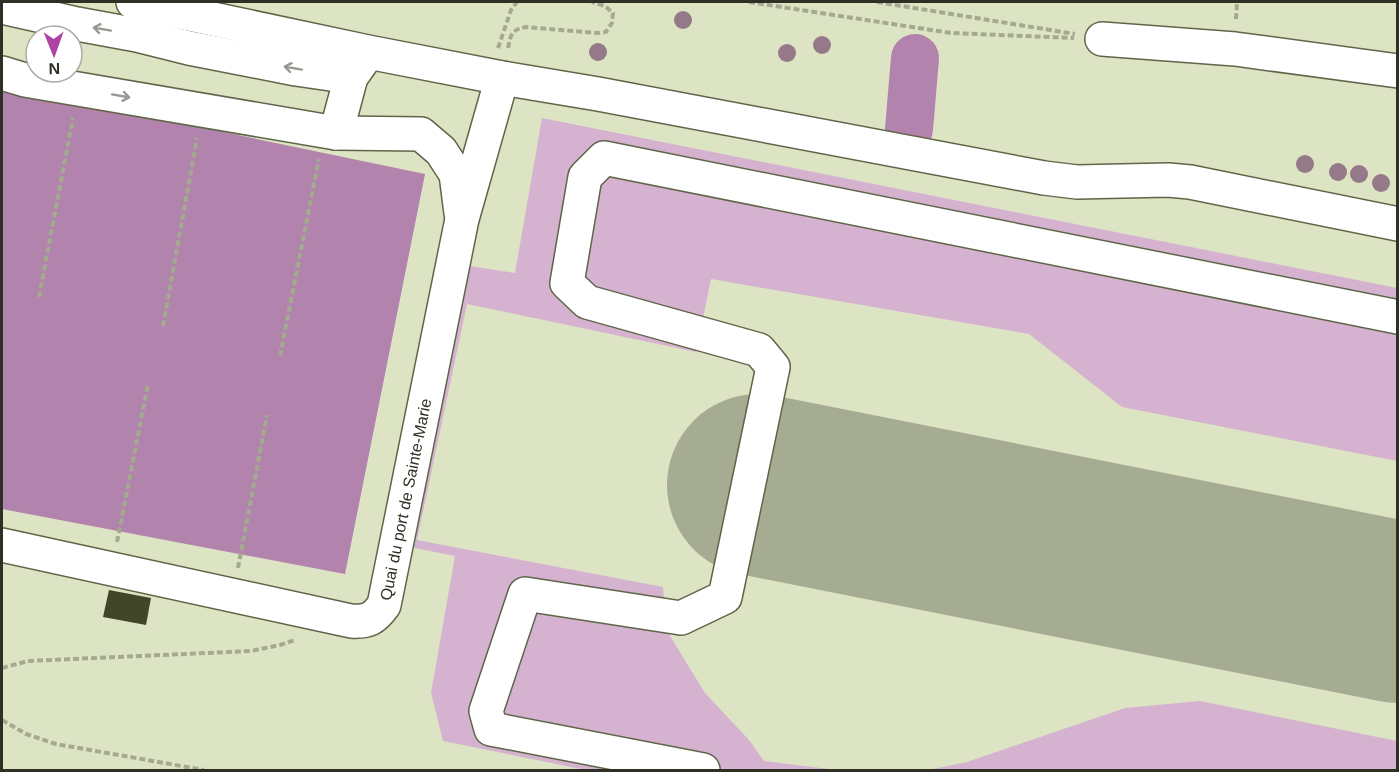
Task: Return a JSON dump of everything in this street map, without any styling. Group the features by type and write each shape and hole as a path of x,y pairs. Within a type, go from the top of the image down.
{"street":[{"path":"133,2 359,65"},
{"path":"2,7 296,69 359,65 495,77 598,94 1044,178 1077,182 1168,180 1191,182 1398,224"},
{"path":"1102,39 1235,49 1398,71"},
{"path":"328,143 359,65"},
{"path":"2,74 328,143 421,134 441,151 456,174 462,219"},
{"name":"Quai du port de Sainte-Marie","path":"2,545 351,621 363,622 376,615 384,605 462,219 495,77"},
{"path":"703,771 491,729 486,711 525,594 681,618 725,597 773,367 759,350 587,303 567,283 585,177 604,159 1398,317"}],"path":[{"path":"495,77 511,10 517,2"},
{"path":"495,77 511,35 516,29 526,27 606,32 612,23 613,13 605,6 592,2"},
{"path":"749,2 951,33 1102,39"},
{"path":"39,297 74,113"},
{"path":"163,326 199,127"},
{"path":"280,356 328,143"},
{"path":"120,531 148,384"},
{"path":"241,554 267,415"},
{"path":"2,668 28,662 251,651 280,645 304,636 316,626 322,614"},
{"path":"2,720 26,734 56,744 204,771"}],"shaded area":[{"path":"2,86 425,174 345,574 2,509"},
{"path":"542,118 1397,288 1397,461 1122,407 1029,334 711,279 696,352 467,304 417,540 663,587 667,631 705,693 749,740 764,761 837,770 586,770 443,741 431,693 455,556 400,545 457,264 515,273"},
{"path":"1200,701 1397,741 1397,770 928,770 967,762 1125,708"}],"building":[{"path":"109,590 151,598 146,625 103,617"}],"waterway":[{"path":"909,129 915,58"}],"runway":[{"path":"758,485 1398,612"}]}
